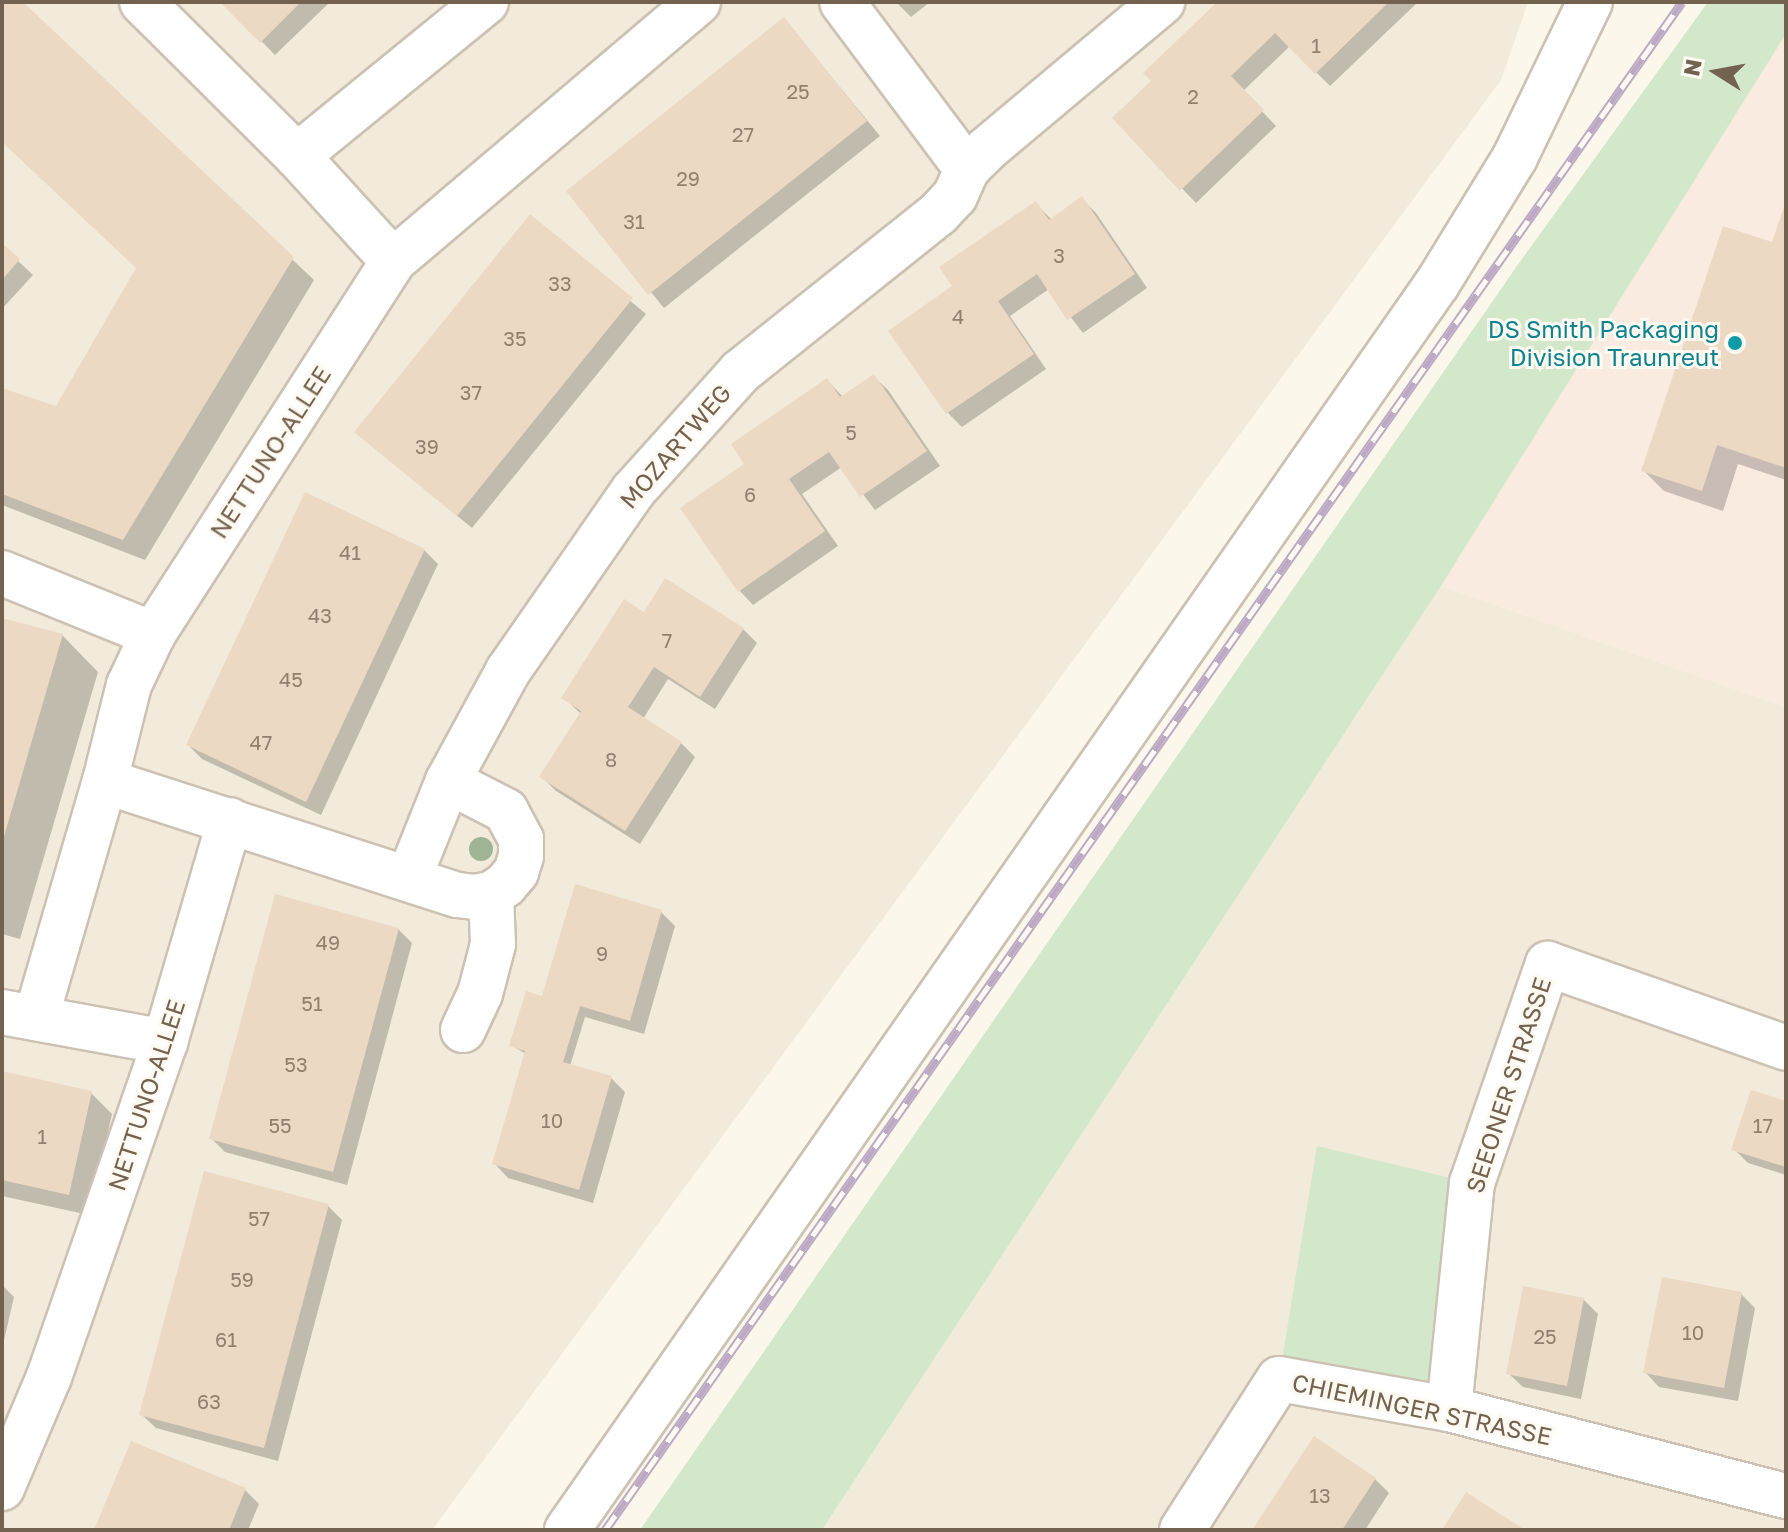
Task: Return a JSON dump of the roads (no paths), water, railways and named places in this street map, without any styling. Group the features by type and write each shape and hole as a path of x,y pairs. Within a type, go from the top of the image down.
{"street":[{"path":"142,2 297,156 393,261"},
{"path":"297,156 486,2"},
{"name":"NETTUNO-ALLEE","path":"19,1015 105,781 129,685 153,634 393,261 698,2"},
{"path":"842,2 967,169"},
{"name":"MOZARTWEG","path":"409,878 448,781 508,671 633,491 740,372 938,214 955,196 967,169 1162,2"},
{"path":"567,1530 1437,284 1515,157 1590,2"},
{"path":"2,573 153,634"},
{"path":"105,781 457,895 474,897 491,894 516,872 521,856 518,831 506,811 448,781"},
{"name":"NETTUNO-ALLEE","path":"2,1488 49,1377 165,1042 230,820"},
{"path":"463,1030 480,994 493,944 491,894"},
{"name":"SEEONER STRASSE","path":"1449,1409 1472,1183 1548,964 1786,1048"},
{"path":"19,1015 165,1042"},
{"name":"CHIEMINGER STRASSE","path":"1182,1530 1279,1379 1449,1409 1786,1496"}],"railway":[{"path":"605,1530 1682,2"}],"place":[{"name":"DS Smith Packaging Division Traunreut","path":"1735,343"}]}
